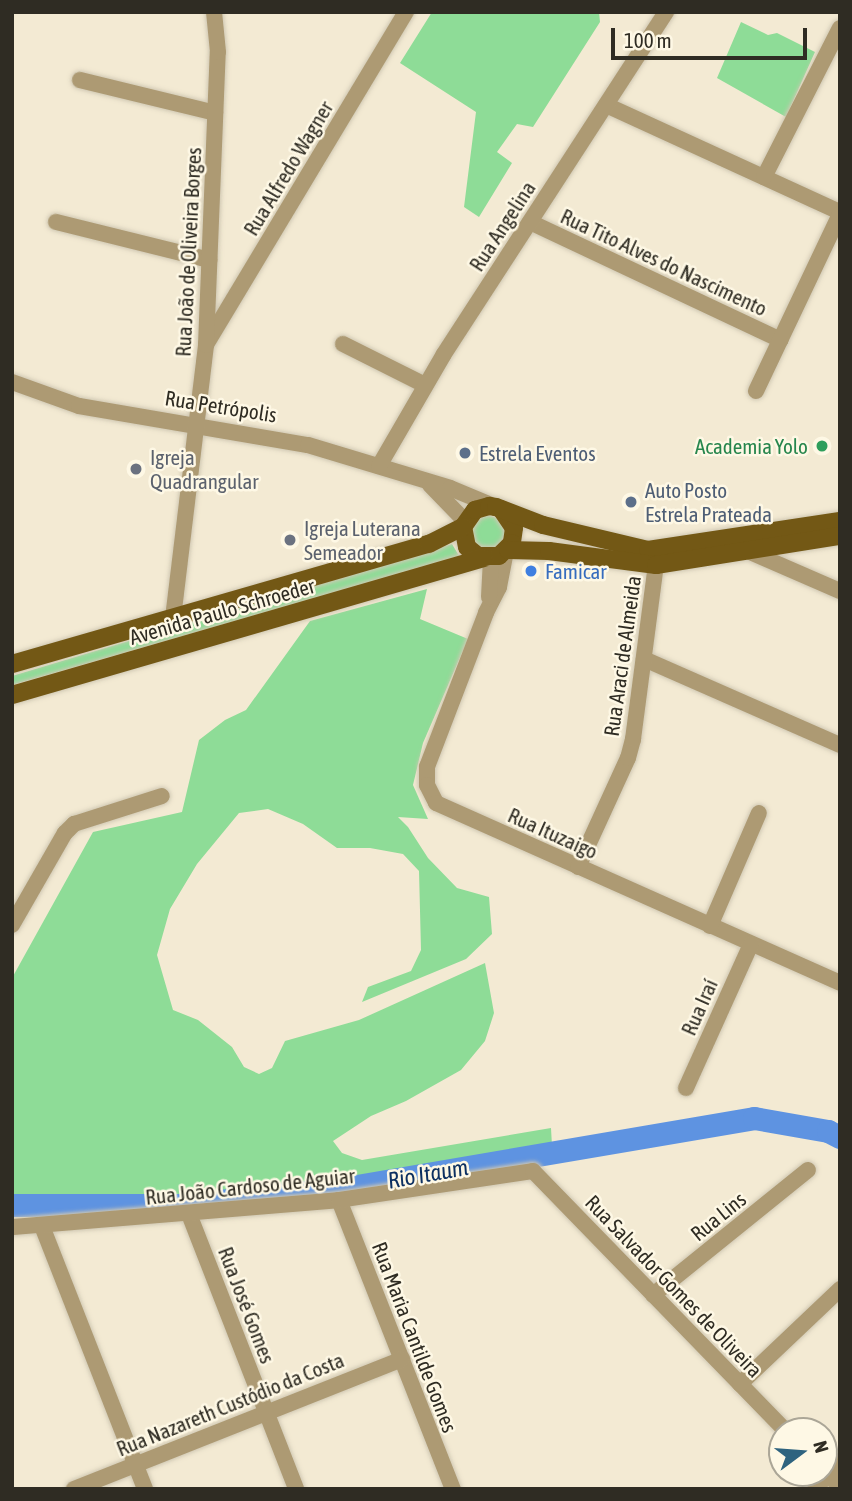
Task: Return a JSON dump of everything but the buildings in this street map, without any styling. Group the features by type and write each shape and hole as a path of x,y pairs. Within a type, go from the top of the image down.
{"main road":[{"path":"497,554 514,528 499,508 481,507 464,524 467,547 497,554 549,551 656,565 840,536"},
{"name":"Rua Petrópolis","path":"499,508 550,527 648,550 840,520"},
{"name":"Avenida Paulo Schroeder","path":"12,664 429,544 464,524"},
{"name":"Avenida Paulo Schroeder","path":"12,695 497,554"}],"street":[{"name":"Rua João de Oliveira Borges","path":"173,618 198,424 205,345 218,52 214,12"},
{"name":"Rua Alfredo Wagner","path":"205,345 406,12"},
{"name":"Rua Angelina","path":"379,466 425,385 666,12"},
{"path":"764,177 840,28"},
{"path":"80,80 215,113"},
{"path":"606,105 840,213 756,391"},
{"path":"57,222 209,260"},
{"name":"Rua Tito Alves do Nascimento","path":"530,222 780,340"},
{"path":"343,344 425,385"},
{"name":"Rua Petrópolis","path":"12,382 79,406 198,424 308,445 422,479 499,508"},
{"name":"Rua Petrópolis","path":"422,479 464,524"},
{"path":"748,551 840,591"},
{"name":"Rua Ituzaigo","path":"497,554 486,613 430,756 426,775 429,794 436,803 840,984"},
{"name":"Rua Araci de Almeida","path":"578,867 628,758 656,565"},
{"path":"644,659 840,746"},
{"path":"12,925 65,833 74,824 162,796"},
{"path":"710,926 759,813"},
{"name":"Rua Iraí","path":"686,1088 751,944"},
{"name":"Rua Lins","path":"653,1295 808,1170"},
{"name":"Rua Salvador Gomes de Oliveira","path":"533,1171 772,1417"},
{"name":"Rua João Cardoso de Aguiar","path":"12,1227 339,1200 533,1171"},
{"name":"Rua Maria Cantilde Gomes","path":"339,1200 453,1489"},
{"name":"Rua José Gomes","path":"189,1214 296,1489"},
{"path":"42,1226 145,1489"},
{"path":"740,1384 840,1289"},
{"name":"Rua Nazareth Custódio da Costa","path":"74,1489 402,1359"}],"green space":[{"path":"432,12 599,12 600,22 533,127 517,124 497,152 512,163 479,217 464,207 476,112 400,63"},
{"path":"741,22 768,35 777,33 815,52 786,117 717,78"},
{"path":"488,516 500,521 505,533 500,545 488,550 476,545 471,533 476,521"},
{"path":"452,544 461,559 410,571 12,685 12,676"},
{"path":"427,589 420,619 468,639 423,743 413,785 428,819 398,817 408,827 428,858 457,888 489,897 492,934 466,959 362,1002 368,987 411,971 421,950 419,871 403,854 370,848 337,848 303,824 268,809 239,813 197,864 170,909 157,955 173,1010 198,1020 232,1047 244,1067 259,1074 272,1068 285,1041 359,1020 485,963 494,1013 485,1041 461,1070 406,1101 371,1116 333,1141 342,1153 362,1160 551,1128 552,1146 339,1184 110,1201 12,1199 12,978 93,832 182,812 199,740 225,720 246,710 310,621"}],"waterway":[{"name":"Rio Itaum","path":"12,1205 179,1205 339,1189 754,1118 828,1131 840,1137"}],"place":[{"name":"Academia Yolo","path":"822,446"},
{"name":"Estrela Eventos","path":"465,453"},
{"name":"Igreja Quadrangular","path":"136,469"},
{"name":"Auto Posto Estrela Prateada","path":"631,502"},
{"name":"Igreja Luterana Semeador","path":"290,540"},
{"name":"Famicar","path":"531,571"}]}
